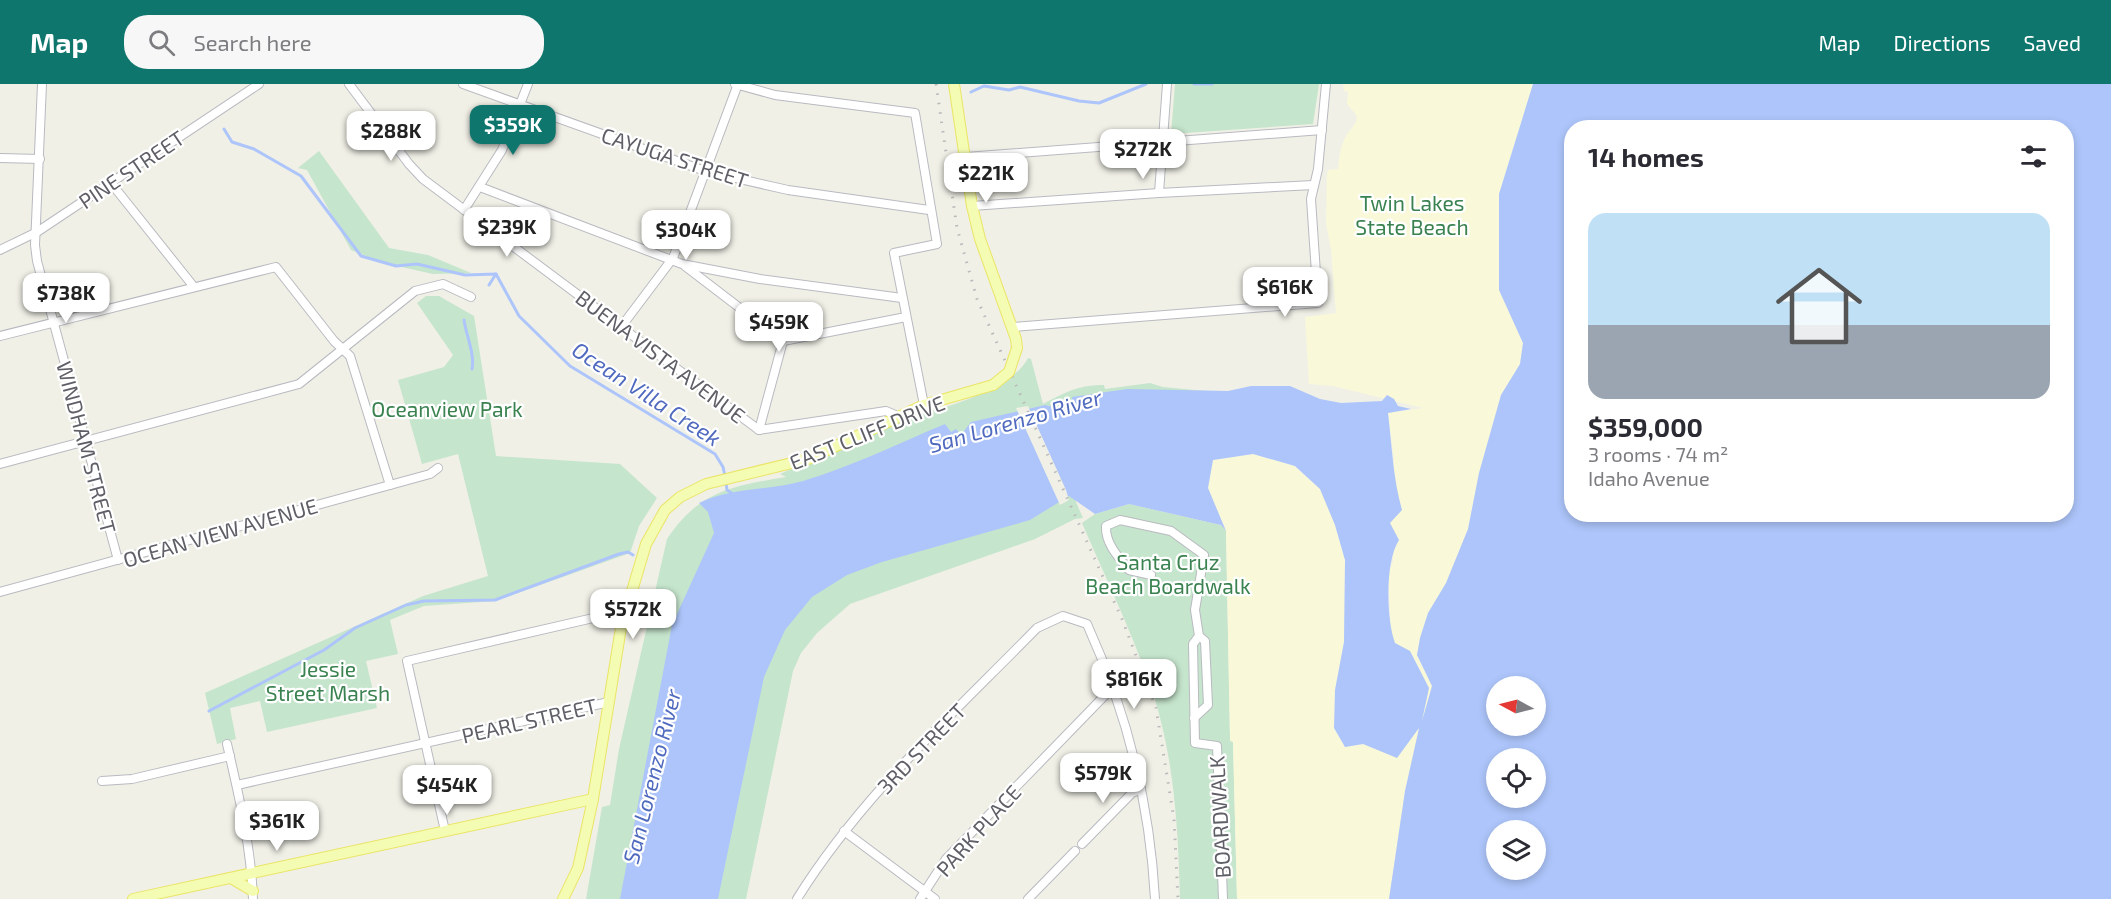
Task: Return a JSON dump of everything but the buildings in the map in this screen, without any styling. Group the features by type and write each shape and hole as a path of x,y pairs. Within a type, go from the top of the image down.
{"main road":[{"name":"EAST CLIFF DRIVE","path":"563,899 578,868 624,615 652,532 665,510 680,497 706,483 808,459 924,405 993,386 1009,372 1017,348 1012,327 990,273 972,206 954,84"},
{"path":"134,899 592,799"},
{"path":"231,878 253,895"}],"street":[{"name":"WINDHAM STREET","path":"42,84 37,261 118,560"},
{"name":"PINE STREET","path":"0,250 37,232 259,84"},
{"name":"BUENA VISTA AVENUE","path":"350,84 409,164 464,210 759,430 886,411 900,417"},
{"name":"CAYUGA STREET","path":"463,84 705,171 788,190 929,210"},
{"path":"464,210 502,150 528,84"},
{"path":"621,327 673,258 737,84 775,95 915,113 929,210 937,244 894,253 924,405"},
{"path":"1159,192 1167,84"},
{"path":"1012,327 1318,303 1311,199 1318,169 1326,84"},
{"path":"965,157 1322,130"},
{"path":"0,158 40,159"},
{"path":"111,183 194,287"},
{"path":"972,206 1159,192 1313,185"},
{"path":"480,188 673,258 783,341 906,317"},
{"path":"682,264 760,279 902,298"},
{"path":"0,336 276,267 350,356 390,484"},
{"path":"0,464 299,384 415,291 443,284 471,297"},
{"path":"759,430 783,341"},
{"path":"872,413 884,416 888,423"},
{"name":"OCEAN VIEW AVENUE","path":"0,592 430,474 438,468"},
{"name":"BOARDWALK","path":"1151,575 1129,570 1111,545 1106,534 1106,526 1120,520 1171,531 1204,555 1195,610 1199,636 1205,641 1208,705 1194,718"},
{"path":"445,831 407,661 615,613 624,615"},
{"name":"3RD STREET","path":"800,898 844,831 879,790 1037,628 1063,616 1087,624 1114,686"},
{"name":"BOARDWALK","path":"1199,636 1193,644 1196,694 1195,743 1217,746 1223,899"},
{"path":"1114,686 1141,789 1155,899"},
{"name":"PARK PLACE","path":"923,895 946,859 1114,686"},
{"name":"PEARL STREET","path":"237,785 609,702"},
{"path":"227,744 237,785 252,872 253,895"},
{"path":"102,781 132,779 230,756"},
{"path":"1082,844 1132,793 1141,789"},
{"path":"844,831 923,895 935,899"},
{"path":"1028,899 1075,851"}],"green space":[{"path":"1175,84 1319,84 1313,124 1171,134"},
{"path":"319,151 389,248 428,255 471,273 433,274 384,263 351,250 307,170 298,168"},
{"name":"Oceanview Park","path":"426,296 439,296 474,316 496,456 620,464 657,498 639,526 630,553 495,601 424,606 390,620 398,654 366,661 377,708 267,732 260,701 230,708 236,739 217,744 205,693 423,596 488,576 458,454 422,464 398,380 444,367 453,355 417,303"},
{"path":"1028,358 1031,359 1043,404 1065,393 1088,386 1104,385 1105,389 1150,383 1163,387 1205,391 1311,395 1309,403 1069,454 1076,502 1083,518 1075,519 1035,539 850,604 817,633 801,653 793,671 746,899 586,899 602,807 610,805 619,749 667,539 679,523 692,510 718,493 786,477 780,474 919,413 946,407 979,395 1010,378"},
{"name":"Santa Cruz Beach Boardwalk","path":"1129,504 1221,525 1226,531 1230,741 1233,741 1237,899 1180,899 1173,788 1157,706 1133,639 1082,523 1095,514"}],"sand":[{"path":"1343,84 1533,84 1499,194 1499,290 1523,343 1520,364 1501,395 1479,473 1468,529 1446,583 1428,613 1420,638 1417,655 1432,686 1405,791 1389,899 1237,899 1233,742 1230,741 1226,531 1208,488 1213,460 1254,454 1294,466 1320,489 1335,525 1345,560 1344,642 1335,690 1345,747 1363,744 1395,644 1391,632 1388,573 1393,561 1390,523 1395,487 1388,413 1423,408 1333,386 1309,384 1305,317 1336,313 1331,250 1326,223 1327,175 1328,170 1338,169 1342,146 1357,116 1347,104 1348,92 1344,91"}],"water":[{"name":"San Lorenzo River","path":"1533,84 2111,84 2111,899 1389,899 1405,791 1419,728 1397,758 1363,744 1345,747 1334,728 1335,690 1344,642 1345,560 1335,525 1320,489 1295,466 1253,454 1213,460 1208,488 1226,531 1221,525 1129,504 1095,514 1069,496 1030,520 882,562 847,575 812,597 785,630 764,677 718,899 620,899 672,625 714,533 708,512 699,503 724,494 803,481 857,462 945,424 951,432 956,429 961,435 971,422 1045,405 1061,409 1072,404 1072,397 1127,389 1228,391 1251,386 1290,386 1320,399 1341,403 1382,401 1387,395 1394,399 1398,406 1411,409 1388,413 1402,510 1390,523 1399,540 1391,562 1388,590 1390,620 1395,643 1410,651 1429,688 1422,721 1432,686 1417,655 1420,638 1428,613 1446,583 1468,529 1479,473 1501,395 1520,364 1523,343 1499,290 1499,194"}],"pier":[{"path":"1028,406 1066,490 1069,500 1060,505 1016,408"}],"waterway":[{"path":"971,92 984,86 1009,90 1020,87 1079,101 1099,103 1146,84"},
{"path":"1194,84 1212,84"},
{"name":"Ocean Villa Creek","path":"224,129 232,142 254,149 301,176 361,256 396,266 417,264 465,275 496,274 519,316 570,366 715,454 723,467 725,476"},
{"path":"489,285 496,274"},
{"path":"464,320 473,363 472,369"},
{"name":"Ocean Villa Creek","path":"726,483 727,490 733,494"},
{"name":"Jessie Street Marsh","path":"209,711 324,650 355,628 406,605 424,601 495,600 619,554 628,552 633,555"}],"railway":[{"path":"936,84 957,228 977,299 1122,619 1156,708 1174,819 1178,899"}],"park label":[{"name":"Twin Lakes State Beach","path":"1412,214"}]}
